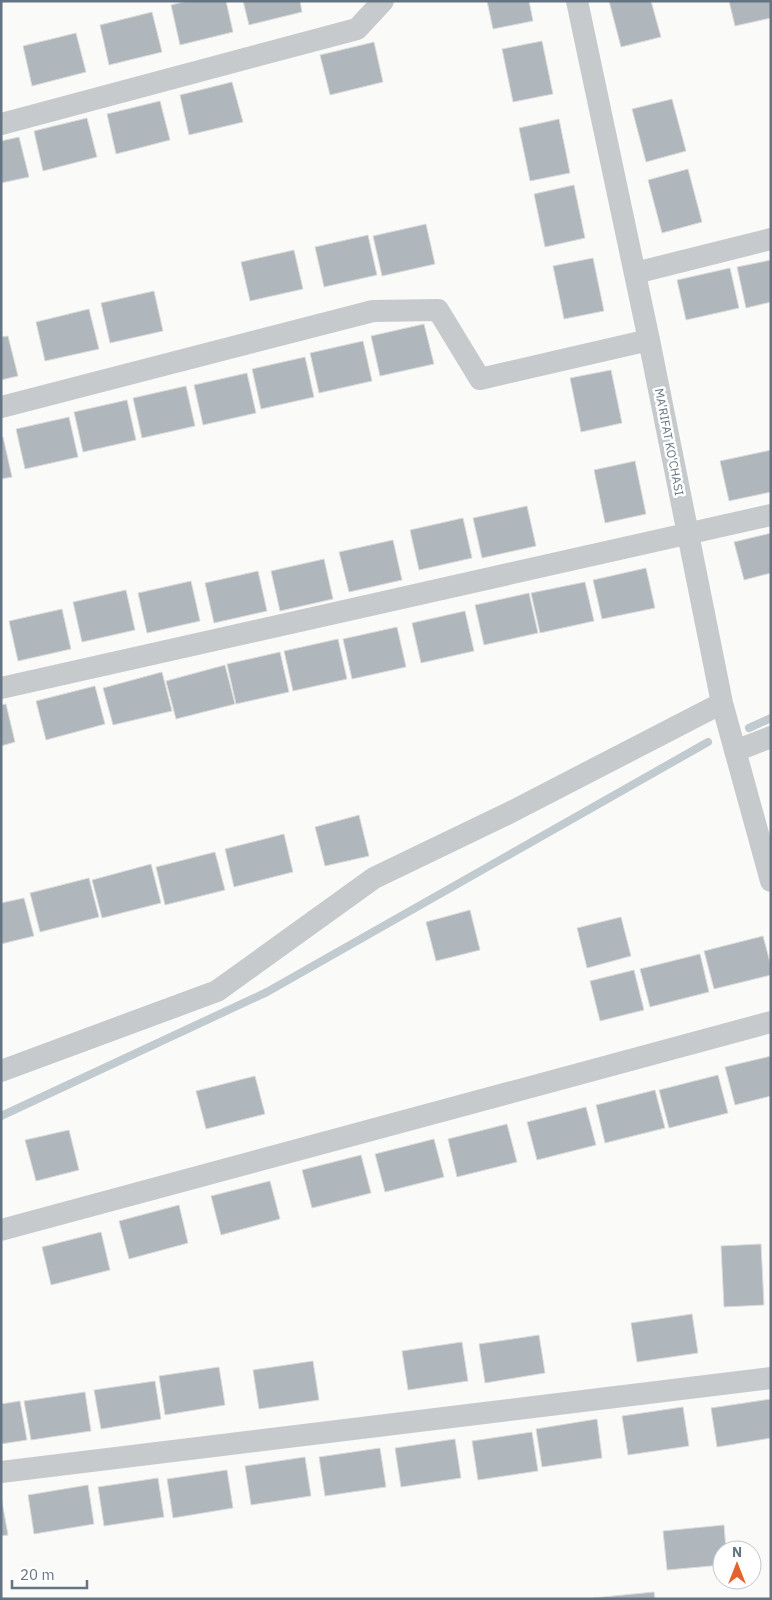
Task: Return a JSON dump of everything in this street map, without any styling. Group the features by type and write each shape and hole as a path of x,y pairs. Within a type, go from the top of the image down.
{"street":[{"path":"1,124 357,29 383,1"},
{"name":"MA'RIFAT KO'CHASI","path":"577,1 649,340 722,703 771,881"},
{"path":"635,273 771,239"},
{"path":"1,407 373,311 438,310 480,379 649,340"},
{"path":"1,688 771,515"},
{"path":"1,1071 217,991 374,878 509,812 722,703"},
{"path":"735,751 771,737"},
{"path":"1,1230 771,1022"},
{"path":"1,1472 771,1378"}],"building":[{"path":"187,1 226,1 233,32 180,45 171,5"},
{"path":"243,1 300,1 302,12 249,25"},
{"path":"487,1 529,1 533,21 493,29"},
{"path":"609,1 651,1 661,37 621,47"},
{"path":"729,1 771,1 771,18 735,26"},
{"path":"152,12 162,52 109,65 100,25"},
{"path":"76,33 86,72 32,86 23,46"},
{"path":"542,41 553,94 513,102 502,49"},
{"path":"374,42 383,82 330,95 320,55"},
{"path":"232,82 243,122 189,135 180,95"},
{"path":"672,99 686,151 646,162 632,109"},
{"path":"160,101 170,140 116,154 107,114"},
{"path":"87,118 97,157 43,171 34,131"},
{"path":"559,119 570,173 530,181 519,128"},
{"path":"19,137 29,177 1,183 1,141"},
{"path":"688,169 702,222 662,233 648,180"},
{"path":"574,185 585,238 545,247 534,194"},
{"path":"426,224 435,264 382,276 373,236"},
{"path":"368,235 377,275 324,287 315,247"},
{"path":"294,250 303,289 250,301 241,262"},
{"path":"593,258 604,311 564,319 553,266"},
{"path":"771,260 771,302 746,308 737,267"},
{"path":"730,268 739,308 686,320 677,280"},
{"path":"154,291 163,331 110,343 101,303"},
{"path":"89,309 99,349 45,361 36,322"},
{"path":"424,324 434,364 380,376 371,336"},
{"path":"8,336 18,376 1,380 1,337"},
{"path":"363,341 372,381 319,393 310,353"},
{"path":"305,357 314,397 261,409 252,369"},
{"path":"611,370 622,423 581,432 570,378"},
{"path":"247,373 256,413 203,425 194,385"},
{"path":"186,386 195,426 142,438 133,398"},
{"path":"127,400 136,440 83,452 74,412"},
{"path":"69,417 78,457 25,469 16,429"},
{"path":"1,437 3,437 12,477 1,479"},
{"path":"771,450 771,492 729,501 720,461"},
{"path":"635,461 646,514 605,523 594,470"},
{"path":"527,506 536,546 482,558 473,518"},
{"path":"463,518 472,558 419,570 410,530"},
{"path":"771,533 771,573 744,580 734,542"},
{"path":"393,540 402,580 349,592 339,552"},
{"path":"324,559 333,599 280,611 271,571"},
{"path":"646,568 655,608 602,619 593,580"},
{"path":"258,571 267,611 214,623 205,583"},
{"path":"191,581 200,621 147,633 138,593"},
{"path":"585,582 594,621 540,633 531,593"},
{"path":"126,590 135,630 82,642 73,602"},
{"path":"529,593 538,633 484,645 475,605"},
{"path":"62,609 71,649 18,661 9,621"},
{"path":"465,611 474,651 421,663 412,623"},
{"path":"397,627 406,667 352,679 343,639"},
{"path":"338,639 347,679 293,691 284,651"},
{"path":"280,652 289,692 236,704 227,664"},
{"path":"225,665 235,704 176,719 166,681"},
{"path":"162,672 172,711 113,725 103,688"},
{"path":"95,686 105,724 46,740 36,701"},
{"path":"6,704 15,742 1,746 1,705"},
{"path":"359,815 369,856 325,866 315,827"},
{"path":"284,834 293,872 234,887 225,849"},
{"path":"215,852 225,890 165,905 156,867"},
{"path":"151,864 161,903 102,918 92,880"},
{"path":"89,878 99,917 40,932 30,893"},
{"path":"24,898 34,936 1,944 1,903"},
{"path":"470,910 480,950 436,961 426,922"},
{"path":"621,917 631,956 587,968 577,928"},
{"path":"763,936 771,966 771,975 714,989 704,951"},
{"path":"700,954 709,992 650,1007 640,969"},
{"path":"634,970 644,1010 600,1021 590,981"},
{"path":"771,1056 771,1096 735,1105 725,1067"},
{"path":"718,1075 728,1113 669,1128 659,1090"},
{"path":"255,1076 265,1114 206,1129 196,1091"},
{"path":"655,1090 665,1128 605,1143 596,1105"},
{"path":"586,1107 596,1145 537,1160 527,1122"},
{"path":"507,1124 517,1162 457,1177 448,1139"},
{"path":"69,1130 79,1170 36,1181 25,1140"},
{"path":"434,1139 444,1177 385,1192 375,1154"},
{"path":"361,1155 371,1193 312,1208 302,1170"},
{"path":"270,1181 280,1219 221,1235 211,1196"},
{"path":"179,1205 188,1243 129,1259 119,1221"},
{"path":"101,1232 110,1270 51,1285 42,1247"},
{"path":"761,1244 764,1305 724,1307 721,1246"},
{"path":"692,1314 698,1353 637,1362 631,1323"},
{"path":"539,1335 545,1373 485,1383 479,1344"},
{"path":"462,1342 468,1381 408,1390 402,1351"},
{"path":"313,1361 319,1400 259,1409 253,1370"},
{"path":"219,1367 225,1405 165,1415 159,1376"},
{"path":"155,1381 161,1419 101,1429 94,1390"},
{"path":"85,1392 91,1431 31,1440 24,1401"},
{"path":"771,1399 771,1438 717,1447 711,1408"},
{"path":"20,1401 27,1440 1,1444 1,1404"},
{"path":"683,1407 689,1446 628,1455 622,1416"},
{"path":"597,1419 602,1458 542,1467 536,1429"},
{"path":"532,1432 538,1471 478,1480 472,1441"},
{"path":"455,1439 461,1478 401,1487 395,1448"},
{"path":"380,1448 386,1487 325,1496 319,1457"},
{"path":"305,1457 311,1496 251,1505 245,1466"},
{"path":"227,1470 233,1508 173,1518 167,1479"},
{"path":"158,1478 164,1517 104,1526 98,1487"},
{"path":"88,1485 94,1524 34,1534 28,1495"},
{"path":"1,1496 8,1535 1,1536"},
{"path":"724,1525 725,1540 712,1540 712,1566 667,1570 663,1531"},
{"path":"654,1592 655,1599 593,1599 593,1598"}],"waterway":[{"path":"749,728 771,718"},
{"path":"1,1116 267,992 708,742"}]}
